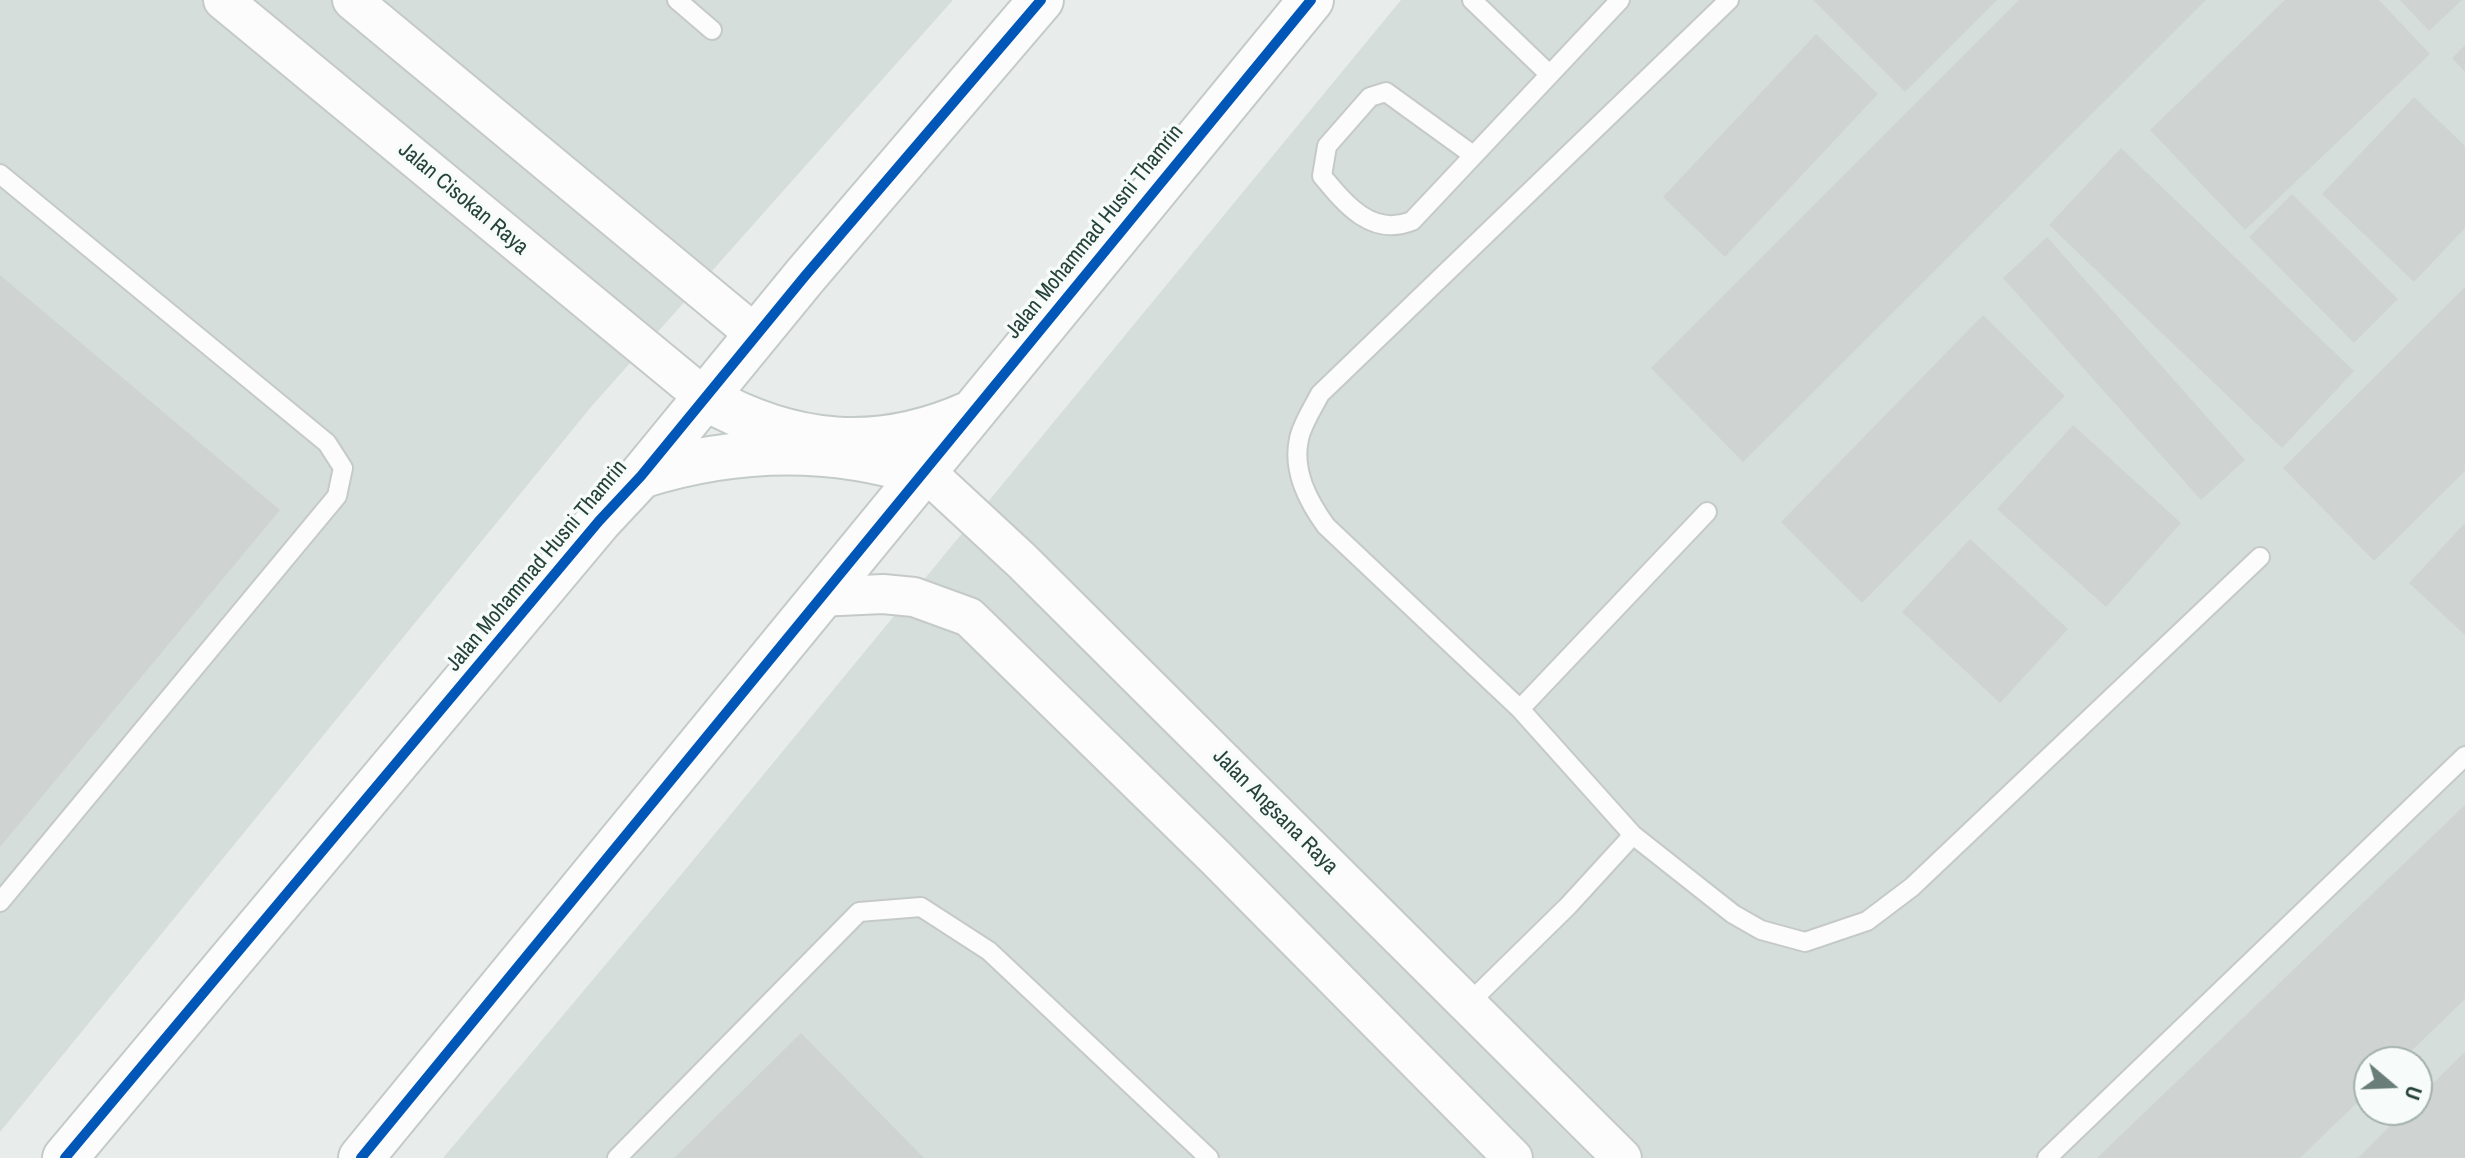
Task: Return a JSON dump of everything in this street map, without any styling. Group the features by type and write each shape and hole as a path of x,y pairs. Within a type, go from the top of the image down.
{"street":[{"name":"Jalan Cisokan Raya","path":"223,0 704,397"},
{"path":"352,0 756,335"},
{"name":"Jalan Mohammad Husni Thamrin","path":"65,1158 1041,0"},
{"name":"Jalan Mohammad Husni Thamrin","path":"361,1158 818,597 924,474 1311,0"},
{"path":"704,397 768,427 837,440 865,440 921,432 974,412"},
{"path":"641,476 711,457 782,451 854,456 924,474"},
{"name":"Jalan Angsana Raya","path":"924,474 926,472 1012,552 1622,1158"},
{"path":"818,597 883,594 914,597 969,617 1215,857 1513,1158"}],"lane":[{"path":"677,0 712,30"},
{"path":"1472,0 1549,74"},
{"path":"1473,155 1386,92 1370,97 1327,146 1322,176 1344,203 1373,222 1396,227 1412,221 1620,0"},
{"path":"1729,0 1320,394 1299,437 1296,463 1309,503 1326,526 1520,709 1633,835 1733,914 1761,930 1805,942 1867,921 1912,887 2260,557"},
{"path":"0,174 327,443 343,468 337,496 0,902"},
{"path":"1520,709 1707,512"},
{"path":"2047,1158 2465,756"},
{"path":"1468,1004 1568,906 1633,835"},
{"path":"617,1158 859,912 921,907 989,951 1209,1158"}],"shaded area":[{"path":"0,0 953,0 591,407 0,1132"},
{"path":"1401,0 2465,0 2465,1158 443,1158 680,876"}],"building":[{"path":"1813,0 1997,0 1905,92"},
{"path":"2019,0 2206,0 1743,462 1651,368"},
{"path":"2285,0 2379,0 2430,54 2245,230 2150,130"},
{"path":"2400,0 2462,0 2429,31"},
{"path":"1816,34 1878,94 1725,257 1663,197"},
{"path":"2465,45 2465,72 2452,58"},
{"path":"2414,97 2465,146 2465,228 2414,282 2322,194"},
{"path":"2121,148 2354,371 2282,448 2049,225"},
{"path":"2292,194 2398,299 2354,343 2249,237"},
{"path":"2047,237 2245,460 2201,500 2003,278"},
{"path":"0,275 280,510 0,847"},
{"path":"2465,287 2465,471 2374,561 2283,468"},
{"path":"1983,315 2065,396 1862,603 1781,522"},
{"path":"2073,425 2181,523 2106,607 1997,509"},
{"path":"2465,523 2465,635 2409,583"},
{"path":"1970,539 2068,629 2000,703 1902,612"},
{"path":"2465,805 2465,999 2417,1046 2353,1046 2353,1107 2300,1158 2097,1158"},
{"path":"801,1033 924,1158 674,1158"},
{"path":"2465,1052 2465,1158 2358,1158 2390,1126 2433,1126 2433,1083"}],"cycle path":[{"path":"65,1158 599,521 641,476 805,276 1041,0"},
{"path":"361,1158 1311,0"}]}
